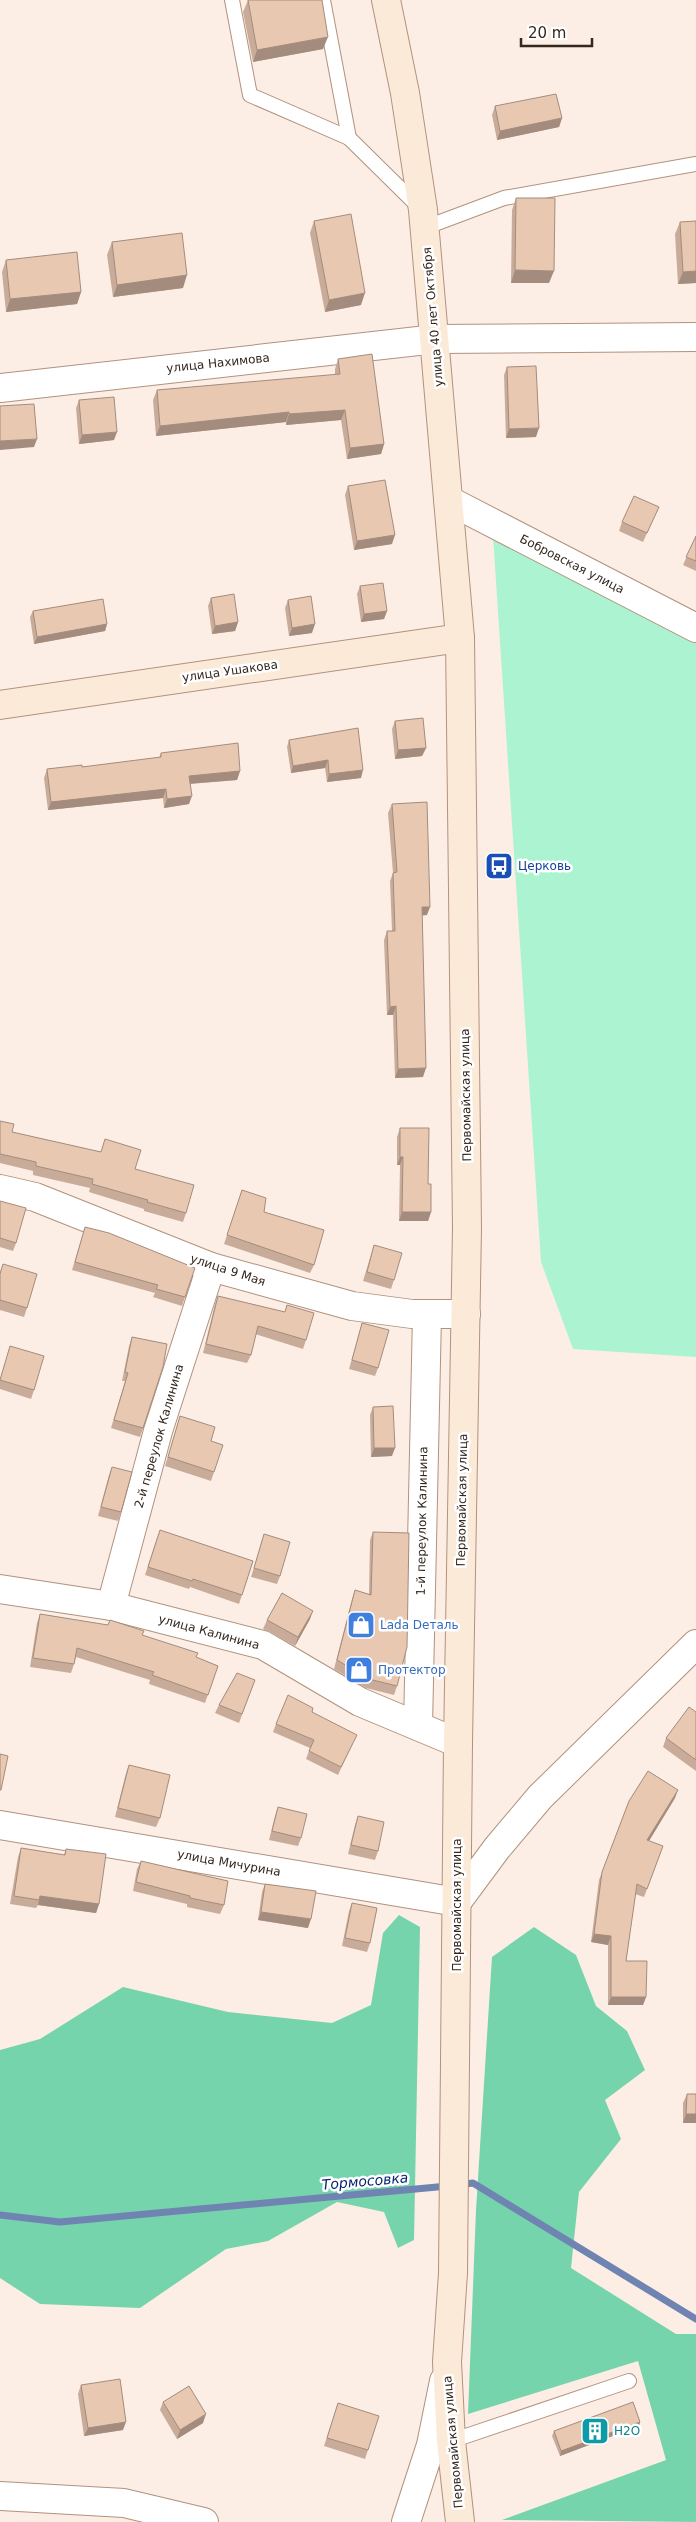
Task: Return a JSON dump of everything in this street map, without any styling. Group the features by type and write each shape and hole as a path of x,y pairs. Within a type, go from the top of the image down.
{"main road":[{"name":"улица 40 лет Октября","path":"386,0 405,93 424,219 436,339 460,638"},
{"name":"улица Ушакова","path":"0,705 460,638"},
{"name":"Первомайская улица","path":"460,638 467,1228 458,1743 453,2273 447,2362 460,2522"}],"street":[{"name":"улица Нахимова","path":"0,388 436,339 696,337"},
{"name":"Бобровская улица","path":"448,500 696,628"},
{"name":"улица 9 Мая","path":"0,1189 35,1196 211,1267 352,1306 427,1315 466,1314"},
{"name":"2-й переулок Калинина","path":"111,1606 158,1432 211,1267"},
{"name":"1-й переулок Калинина","path":"418,1726 427,1315"},
{"name":"улица Калинина","path":"0,1589 111,1606 262,1645 360,1702 458,1743"},
{"path":"457,1902 497,1848 540,1797 696,1644"},
{"name":"улица Мичурина","path":"0,1825 457,1902"},
{"name":"Первомайская улица","path":"406,2522 431,2445 447,2362"},
{"path":"0,2496 204,2522"}],"lane":[{"path":"232,0 250,95 348,138 424,219 504,198 692,168"},
{"path":"323,0 348,138"},
{"path":"452,2441 629,2381"}],"green space":[{"path":"493,536 696,638 696,1357 573,1349 541,1262"},
{"path":"399,1915 420,1927 414,2240 398,2248 384,2212 337,2202 268,2241 226,2249 140,2308 40,2304 0,2278 0,2050 40,2039 123,1987 228,2012 332,2023 371,2005 383,1933"},
{"path":"534,1927 576,1955 596,2006 627,2031 645,2070 605,2100 621,2139 579,2192 571,2268 676,2334 696,2334 696,2522 502,2520 666,2460 638,2361 468,2414 476,2210 492,1957"}],"building":[{"path":"248,0 322,0 328,37 257,50"},
{"path":"556,94 562,118 500,131 495,106"},
{"path":"516,198 555,198 554,271 515,270"},
{"path":"351,214 365,293 329,300 314,221"},
{"path":"696,221 696,271 683,272 680,222"},
{"path":"182,233 187,275 117,285 112,242"},
{"path":"77,252 81,292 10,299 6,260"},
{"path":"372,354 384,444 350,448 345,410 289,414 289,412 160,426 157,390 340,374 338,359"},
{"path":"536,366 539,428 509,429 507,367"},
{"path":"114,397 117,432 82,435 79,400"},
{"path":"34,404 37,439 0,441 0,406"},
{"path":"385,480 395,535 357,541 348,486"},
{"path":"634,496 659,507 647,533 622,522"},
{"path":"696,536 696,561 686,557"},
{"path":"383,583 387,611 364,614 360,586"},
{"path":"234,594 238,622 215,626 211,598"},
{"path":"311,596 315,624 292,628 288,600"},
{"path":"103,599 107,624 37,637 33,611"},
{"path":"423,718 426,748 398,750 395,721"},
{"path":"358,728 363,770 329,774 328,760 293,766 289,740"},
{"path":"238,743 240,771 189,776 192,796 167,799 166,789 51,802 47,769 82,765 82,767 161,757 161,753"},
{"path":"427,802 430,907 422,907 426,1068 398,1069 396,1006 390,1007 387,931 395,931 393,873 397,872 392,804"},
{"path":"0,1121 14,1124 12,1132 101,1152 105,1139 141,1150 135,1169 194,1185 186,1213 92,1184 93,1179 36,1166 36,1162 0,1154"},
{"path":"400,1128 429,1128 428,1184 431,1184 431,1212 402,1212 403,1157 400,1157"},
{"path":"242,1190 266,1198 264,1212 324,1230 314,1265 227,1235"},
{"path":"0,1201 26,1208 16,1243 0,1238"},
{"path":"85,1227 109,1233 195,1268 185,1297 156,1289 158,1285 75,1262"},
{"path":"374,1245 402,1253 394,1280 367,1272"},
{"path":"3,1264 37,1274 27,1308 0,1300 0,1274"},
{"path":"218,1296 285,1312 287,1305 314,1313 306,1340 258,1326 251,1355 206,1344"},
{"path":"362,1323 389,1330 378,1368 352,1360"},
{"path":"132,1337 167,1344 163,1367 143,1428 114,1420 128,1373 125,1372"},
{"path":"10,1346 44,1356 34,1390 0,1380"},
{"path":"393,1406 395,1448 374,1448 373,1407"},
{"path":"180,1416 215,1427 211,1441 223,1445 214,1472 168,1457"},
{"path":"112,1467 132,1472 121,1512 101,1507"},
{"path":"160,1530 253,1561 242,1595 148,1567"},
{"path":"373,1532 409,1533 407,1647 397,1686 369,1679 337,1660 355,1590 371,1595"},
{"path":"264,1534 290,1542 280,1576 254,1568"},
{"path":"282,1593 313,1611 298,1637 267,1620"},
{"path":"40,1614 108,1625 110,1620 144,1631 142,1635 198,1653 196,1657 218,1666 208,1695 152,1675 154,1672 77,1648 74,1664 33,1658"},
{"path":"237,1673 255,1680 242,1714 219,1705"},
{"path":"288,1695 313,1708 312,1712 357,1735 341,1767 309,1751 314,1740 276,1724"},
{"path":"689,1707 696,1712 696,1760 666,1738"},
{"path":"0,1754 8,1756 1,1790 0,1790"},
{"path":"129,1765 170,1775 160,1818 118,1808"},
{"path":"648,1771 678,1790 647,1840 663,1846 647,1889 637,1884 626,1961 647,1961 646,1997 611,1997 611,1936 594,1934 602,1872 629,1801"},
{"path":"278,1807 307,1814 301,1838 272,1831"},
{"path":"358,1816 384,1822 378,1851 351,1845"},
{"path":"21,1848 65,1855 66,1849 106,1854 99,1904 40,1896 39,1900 14,1896"},
{"path":"141,1861 228,1881 224,1905 190,1898 190,1896 136,1882"},
{"path":"265,1884 316,1891 311,1919 261,1912"},
{"path":"352,1903 377,1908 370,1943 345,1938"},
{"path":"687,2094 696,2094 696,2114 686,2114"},
{"path":"120,2379 126,2422 88,2428 81,2385"},
{"path":"189,2386 206,2414 180,2430 163,2402"},
{"name":"H2O","path":"633,2402 640,2422 561,2451 554,2431"},
{"path":"338,2403 379,2416 368,2450 327,2438"}],"waterway":[{"name":"Тормосовка","path":"458,2185 473,2183 696,2319"},
{"name":"Тормосовка","path":"0,2215 60,2222 448,2186"}],"place":[{"name":"Церковь","path":"499,866"},
{"name":"Lada Dеталь","path":"361,1625"},
{"name":"Протектор","path":"359,1670"},
{"name":"H2O","path":"595,2431"}]}
